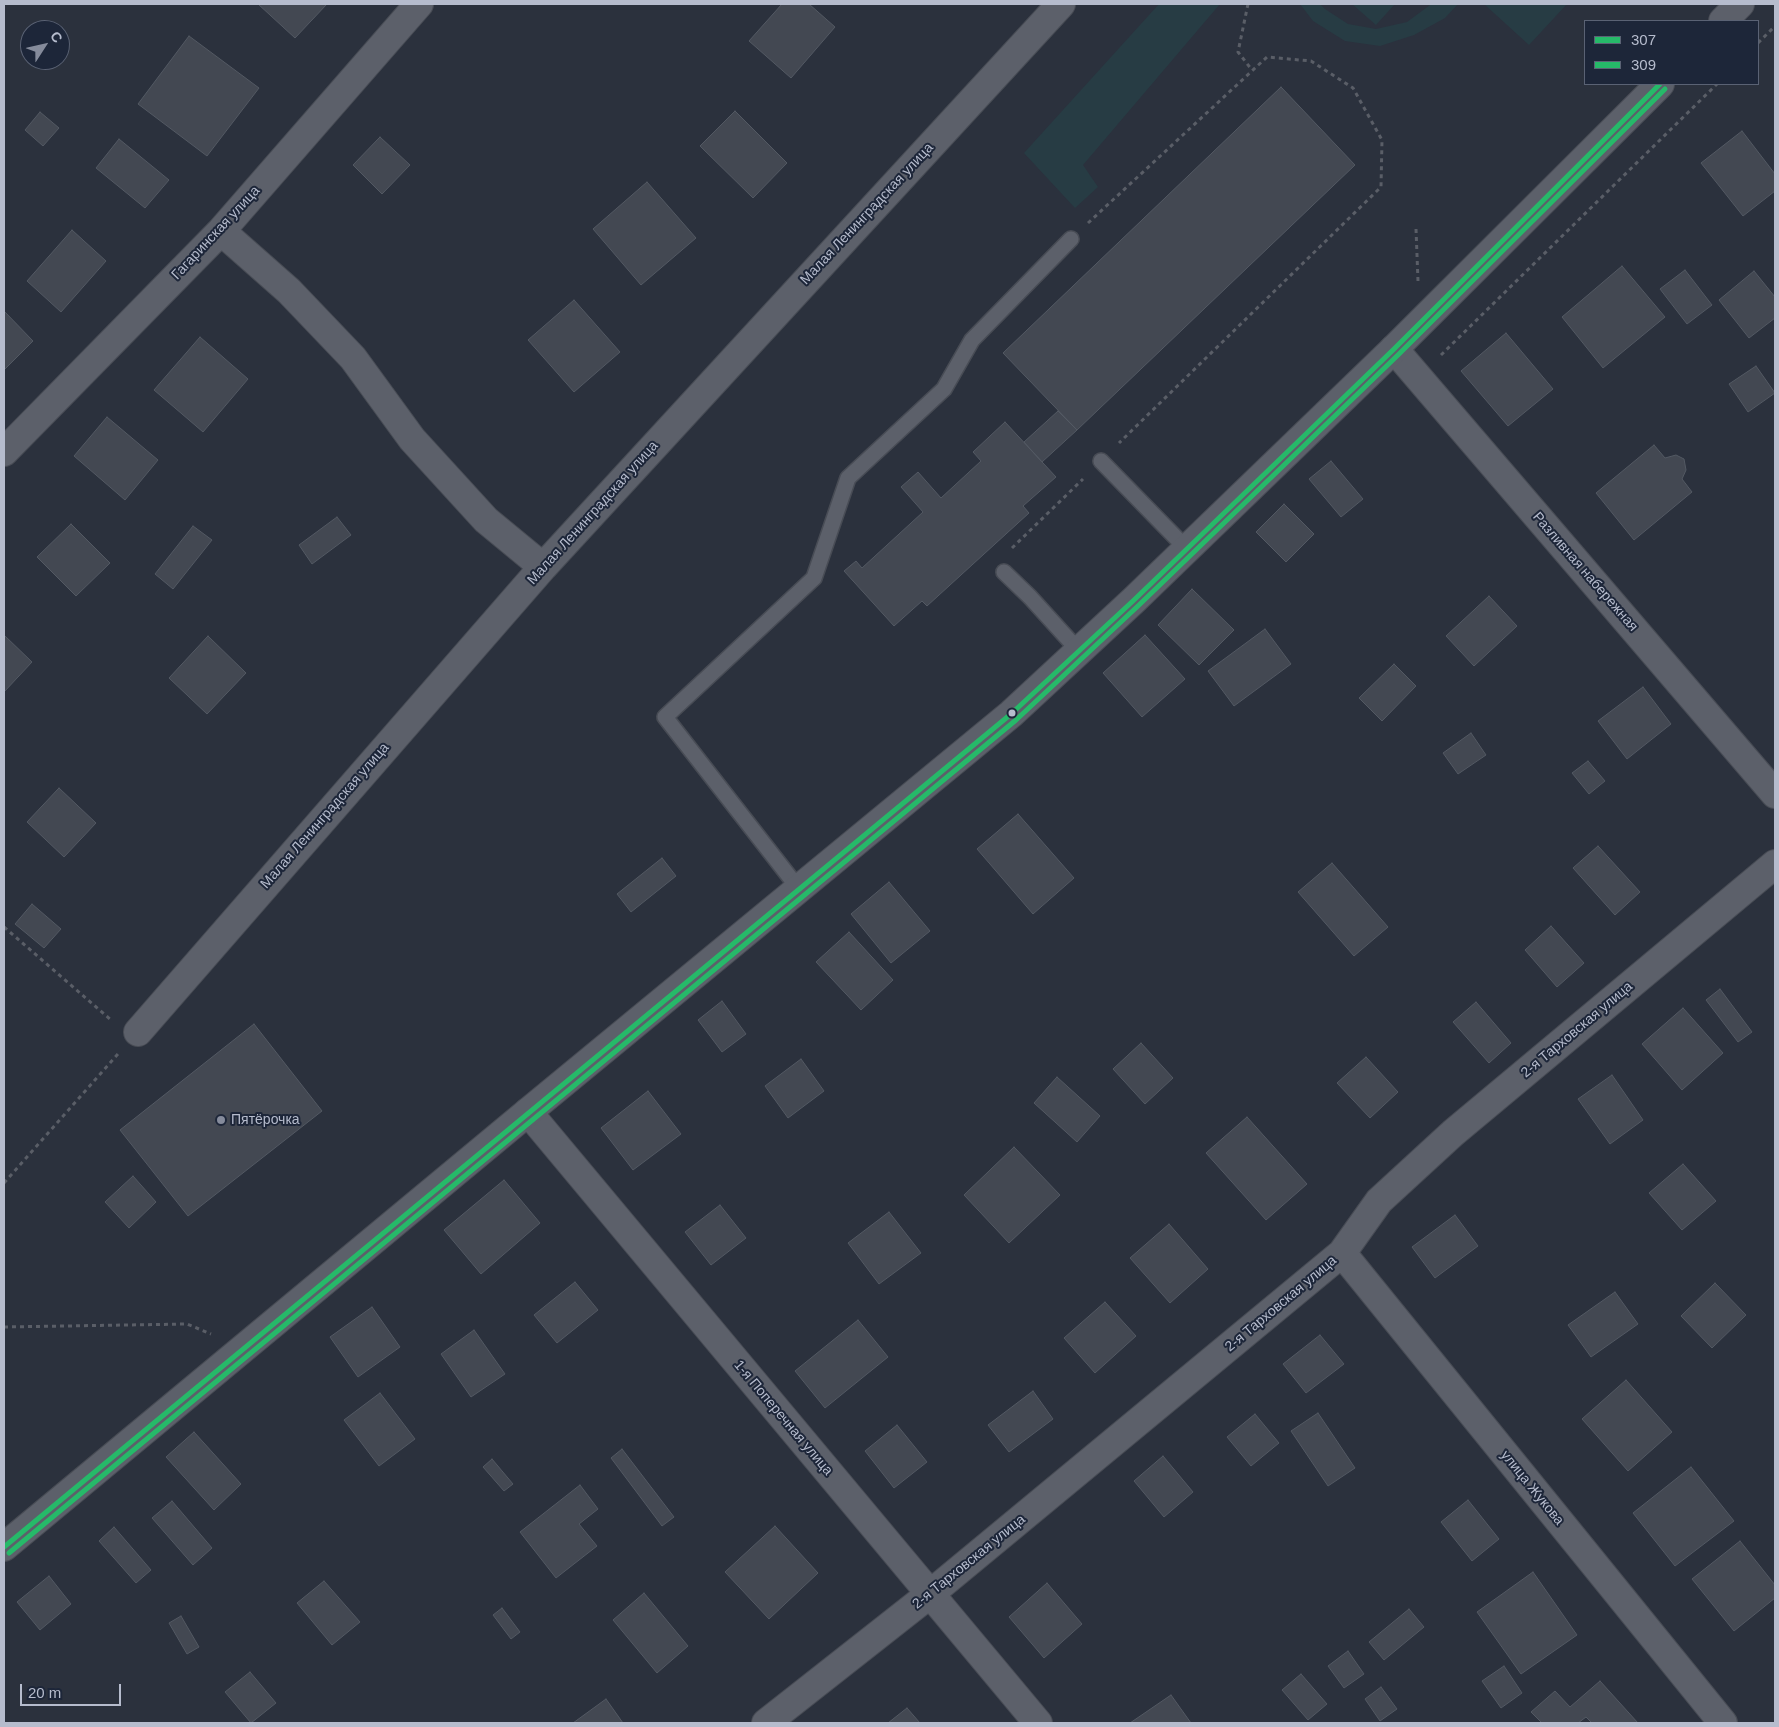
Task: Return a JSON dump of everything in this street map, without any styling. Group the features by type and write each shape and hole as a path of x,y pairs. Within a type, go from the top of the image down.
{"street":[{"name":"Гагаринская улица","path":"4,452 220,231 419,4"},
{"name":"Малая Ленинградская улица","path":"135,1035 543,567 1061,4"},
{"path":"1724,20 1740,4"},
{"path":"4,1546 1011,714 1187,549 1394,349 1659,85"},
{"path":"220,231 289,291 353,358 412,439 486,520 543,567"},
{"name":"Разливная набережная","path":"1394,349 1775,794"},
{"name":"2-я Тарховская улица","path":"766,1723 930,1594 1342,1253 1379,1201 1453,1133 1775,864"},
{"name":"1-я Поперечная улица","path":"528,1112 1038,1723"},
{"name":"улица Жукова","path":"1342,1253 1723,1723"}],"lane":[{"path":"799,889 665,717 814,578 848,478 944,389 972,340 1071,239"},
{"path":"1101,461 1187,549"},
{"path":"1004,572 1030,597 1079,651"}],"path":[{"path":"1248,4 1238,52 1252,70"},
{"path":"1759,42 1775,26"},
{"path":"1006,554 1381,187 1382,140 1353,88 1311,61 1267,57 1071,239"},
{"path":"1418,378 1716,85"},
{"path":"4,927 135,1035 4,1183"},
{"path":"4,1327 187,1324 243,1348"}],"shaded area":[{"path":"1159,4 1220,4 1083,165 1098,187 1075,208 1024,153"},
{"path":"1300,4 1320,4 1348,24 1376,29 1407,22 1429,4 1458,4 1445,18 1414,35 1380,46 1345,41 1313,21"},
{"path":"1352,4 1395,4 1376,25"},
{"path":"1484,4 1567,4 1529,45"}],"building":[{"path":"258,4 327,4 295,38"},
{"path":"782,4 809,4 835,27 791,78 749,41"},
{"path":"189,36 259,88 207,156 138,104"},
{"path":"1281,87 1355,165 1077,430 1003,353"},
{"path":"735,111 787,163 753,198 700,146"},
{"path":"40,112 59,128 43,146 25,130"},
{"path":"1742,131 1775,174 1775,191 1743,216 1701,163"},
{"path":"380,137 410,165 382,194 353,165"},
{"path":"119,139 169,180 145,208 96,168"},
{"path":"647,182 696,238 641,285 593,229"},
{"path":"72,230 106,261 61,312 27,281"},
{"path":"1622,266 1665,317 1603,368 1562,317"},
{"path":"1685,270 1712,305 1687,324 1660,289"},
{"path":"1754,271 1775,297 1775,318 1749,338 1719,300"},
{"path":"574,300 620,352 574,392 528,340"},
{"path":"4,311 33,341 4,370"},
{"path":"1506,333 1553,389 1508,426 1461,371"},
{"path":"200,337 248,379 203,432 154,390"},
{"path":"1756,366 1775,393 1748,412 1729,384"},
{"path":"1058,411 1077,430 1042,462 1024,442"},
{"path":"107,417 158,460 125,500 74,456"},
{"path":"1005,422 1056,477 1023,506 1029,513 927,606 922,601 894,626 844,571 856,561 862,568 923,512 901,487 918,472 941,498 981,461 973,452"},
{"path":"1654,445 1665,458 1676,455 1684,459 1686,470 1682,479 1692,492 1634,540 1596,493"},
{"path":"1331,461 1363,499 1341,517 1309,479"},
{"path":"1284,504 1314,534 1286,562 1256,532"},
{"path":"337,517 351,535 312,564 299,545"},
{"path":"71,524 110,563 76,596 37,557"},
{"path":"193,526 212,540 173,589 155,574"},
{"path":"1192,589 1234,630 1199,665 1158,625"},
{"path":"1489,596 1517,626 1474,666 1446,636"},
{"path":"1265,629 1291,664 1234,706 1208,671"},
{"path":"4,635 32,662 4,692"},
{"path":"1145,635 1185,679 1142,717 1103,673"},
{"path":"208,636 246,673 207,714 169,678"},
{"path":"1394,664 1416,686 1382,721 1359,698"},
{"path":"1643,687 1671,724 1627,759 1598,721"},
{"path":"1471,733 1486,755 1458,774 1443,753"},
{"path":"1588,761 1605,781 1589,794 1572,773"},
{"path":"59,788 96,823 64,857 27,822"},
{"path":"1018,814 1074,878 1033,914 977,849"},
{"path":"1598,846 1640,892 1615,915 1573,868"},
{"path":"662,858 676,876 631,912 617,894"},
{"path":"1332,863 1388,927 1354,956 1298,892"},
{"path":"889,882 930,931 891,963 851,914"},
{"path":"32,904 61,929 44,948 15,924"},
{"path":"1551,926 1584,963 1557,987 1525,950"},
{"path":"849,932 893,980 861,1010 816,962"},
{"path":"1720,989 1752,1032 1738,1042 1706,1000"},
{"path":"722,1001 746,1034 722,1052 698,1020"},
{"path":"1476,1002 1511,1043 1489,1063 1453,1022"},
{"path":"1683,1008 1723,1053 1682,1090 1642,1044"},
{"name":"Пятёрочка","path":"254,1024 322,1111 188,1216 120,1130"},
{"path":"1141,1043 1173,1078 1145,1104 1113,1069"},
{"path":"1366,1057 1398,1092 1370,1118 1337,1083"},
{"path":"801,1059 824,1091 788,1118 765,1086"},
{"path":"1612,1075 1643,1120 1610,1144 1578,1099"},
{"path":"1057,1077 1100,1116 1077,1142 1034,1103"},
{"path":"648,1091 681,1134 633,1170 601,1128"},
{"path":"1247,1117 1307,1184 1266,1220 1206,1153"},
{"path":"1014,1147 1060,1195 1009,1243 964,1195"},
{"path":"1683,1164 1716,1201 1682,1230 1649,1193"},
{"path":"133,1176 156,1202 129,1228 105,1202"},
{"path":"504,1180 540,1223 481,1274 444,1230"},
{"path":"720,1205 746,1238 711,1265 685,1232"},
{"path":"889,1212 921,1253 879,1284 848,1243"},
{"path":"1455,1215 1478,1246 1435,1278 1412,1247"},
{"path":"1169,1224 1208,1269 1170,1303 1130,1258"},
{"path":"575,1282 598,1310 557,1343 534,1315"},
{"path":"1715,1283 1746,1315 1712,1348 1681,1316"},
{"path":"1615,1292 1638,1324 1591,1357 1568,1325"},
{"path":"1105,1302 1136,1336 1095,1373 1064,1338"},
{"path":"372,1307 400,1347 358,1377 330,1337"},
{"path":"858,1320 888,1357 825,1408 795,1371"},
{"path":"474,1330 505,1374 471,1397 441,1354"},
{"path":"1320,1335 1344,1364 1306,1393 1283,1364"},
{"path":"1626,1380 1672,1432 1628,1471 1582,1419"},
{"path":"1033,1391 1053,1419 1009,1452 988,1425"},
{"path":"380,1393 415,1439 379,1466 344,1420"},
{"path":"1318,1413 1355,1468 1328,1486 1291,1431"},
{"path":"1255,1414 1279,1443 1251,1466 1227,1437"},
{"path":"897,1425 927,1462 894,1488 865,1451"},
{"path":"194,1432 241,1484 214,1510 166,1457"},
{"path":"622,1449 674,1517 662,1526 611,1458"},
{"path":"1163,1456 1193,1492 1164,1517 1134,1481"},
{"path":"492,1459 513,1484 504,1491 483,1467"},
{"path":"1691,1467 1734,1521 1675,1566 1633,1513"},
{"path":"580,1485 598,1509 579,1524 597,1546 556,1578 520,1532"},
{"path":"1468,1500 1499,1539 1472,1561 1441,1522"},
{"path":"172,1501 212,1548 193,1565 152,1518"},
{"path":"775,1526 818,1573 769,1619 725,1572"},
{"path":"114,1527 151,1570 136,1583 99,1541"},
{"path":"1740,1541 1775,1585 1775,1598 1734,1631 1692,1579"},
{"path":"1533,1572 1577,1635 1521,1674 1477,1612"},
{"path":"49,1576 71,1604 40,1630 17,1602"},
{"path":"324,1581 360,1622 332,1645 297,1603"},
{"path":"1047,1583 1082,1624 1044,1658 1009,1617"},
{"path":"644,1593 688,1646 657,1673 613,1620"},
{"path":"502,1608 520,1632 511,1639 493,1615"},
{"path":"1409,1609 1424,1627 1384,1660 1369,1642"},
{"path":"181,1616 199,1647 187,1654 169,1623"},
{"path":"1348,1651 1364,1674 1344,1688 1328,1666"},
{"path":"1504,1666 1522,1693 1501,1708 1482,1681"},
{"path":"250,1672 276,1703 251,1723 225,1692"},
{"path":"1301,1674 1327,1704 1308,1720 1282,1690"},
{"path":"1600,1681 1638,1723 1592,1723 1586,1717 1578,1723 1542,1723 1531,1712 1555,1691 1570,1707"},
{"path":"1381,1687 1397,1709 1380,1721 1365,1699"},
{"path":"1171,1695 1191,1723 1130,1723"},
{"path":"606,1699 623,1723 573,1723"},
{"path":"907,1708 920,1723 888,1723"}],"transit line":[{"name":"307","path":"4,1547 1011,714 1134,600 1394,349 1659,85"},
{"name":"309","path":"9,1553 1016,720 1139,605 1399,354 1665,89"}],"place":[{"name":"Пятёрочка","path":"221,1120"}]}
